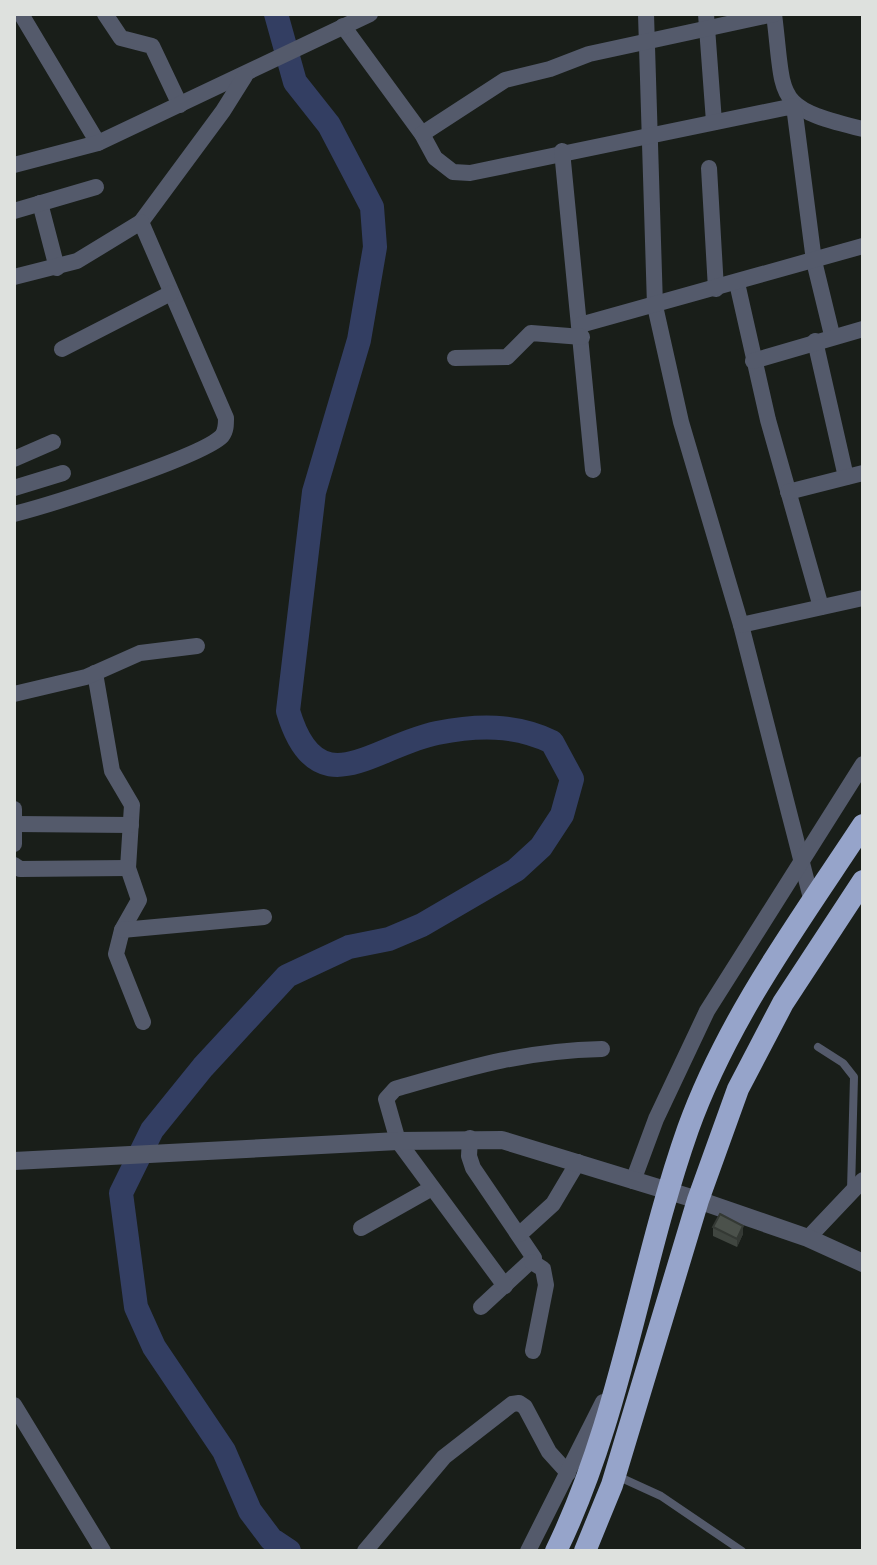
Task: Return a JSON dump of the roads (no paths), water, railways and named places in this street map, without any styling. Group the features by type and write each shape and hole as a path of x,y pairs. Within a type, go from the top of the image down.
{"highway":[{"path":"556,1551 585,1483 667,1191 690,1125 734,1027 863,825"},
{"path":"585,1551 615,1475 721,1133 758,1046 863,881"}],"street":[{"path":"21,14 98,143"},
{"path":"105,14 121,38 147,44 156,51 180,105"},
{"path":"14,165 98,143 370,14"},
{"path":"646,14 655,306 681,422 741,625 812,902"},
{"path":"422,134 505,80 550,69 589,54 648,41 707,20 774,14 784,88 794,106 814,261 832,335"},
{"path":"707,20 714,122"},
{"path":"343,26 422,134 435,158 453,172 470,173 562,151 794,106 805,114 863,129 863,143"},
{"path":"14,277 77,261 141,222 252,71"},
{"path":"562,151 593,470"},
{"path":"709,168 716,289"},
{"path":"14,211 96,187"},
{"path":"40,203 57,268"},
{"path":"14,514 135,473 221,437 226,418 141,222"},
{"path":"455,358 507,357 531,333 581,331 655,306 863,246"},
{"path":"737,283 753,361 821,607"},
{"path":"62,349 171,293"},
{"path":"753,361 832,335 863,329"},
{"path":"815,341 846,477"},
{"path":"14,459 53,442"},
{"path":"14,488 63,473"},
{"path":"788,492 863,473"},
{"path":"741,625 863,598"},
{"path":"14,694 95,673 140,653 197,646"},
{"path":"95,673 109,762 117,783 130,799 128,868 139,900 122,930 116,954 143,1022"},
{"path":"633,1181 656,1119 707,1011 863,764"},
{"path":"14,844 15,817 131,825"},
{"path":"14,865 20,869 128,868"},
{"path":"122,930 264,917"},
{"path":"505,1286 398,1141 386,1099 395,1089 496,1059 545,1050 602,1049"},
{"path":"470,1138 469,1156 473,1168 531,1251 532,1262"},
{"path":"14,1161 398,1141 502,1140 698,1200 808,1238 863,1263"},
{"path":"520,1234 553,1204 578,1162"},
{"path":"808,1238 857,1186"},
{"path":"361,1228 432,1188"},
{"path":"481,1307 532,1262"},
{"path":"532,1262 543,1269 546,1285 533,1351"},
{"path":"528,1551 620,1366"},
{"path":"365,1551 444,1457 512,1404 525,1407 549,1452 568,1473"},
{"path":"14,1405 103,1551"}],"lane":[{"path":"818,1047 843,1063 854,1077 857,1186"},
{"path":"615,1475 661,1496 742,1551"}],"waterway":[{"path":"276,14 295,82 329,125 372,207 375,247 359,340 314,492 288,711 300,741 315,758 331,764 349,764 437,733 467,728 496,728 524,732 552,742 572,779 562,815 541,847 516,870 422,925 389,939 349,947 287,976 203,1067 152,1130 121,1193 136,1307 154,1347 224,1451 250,1511 271,1539 289,1551"}]}
